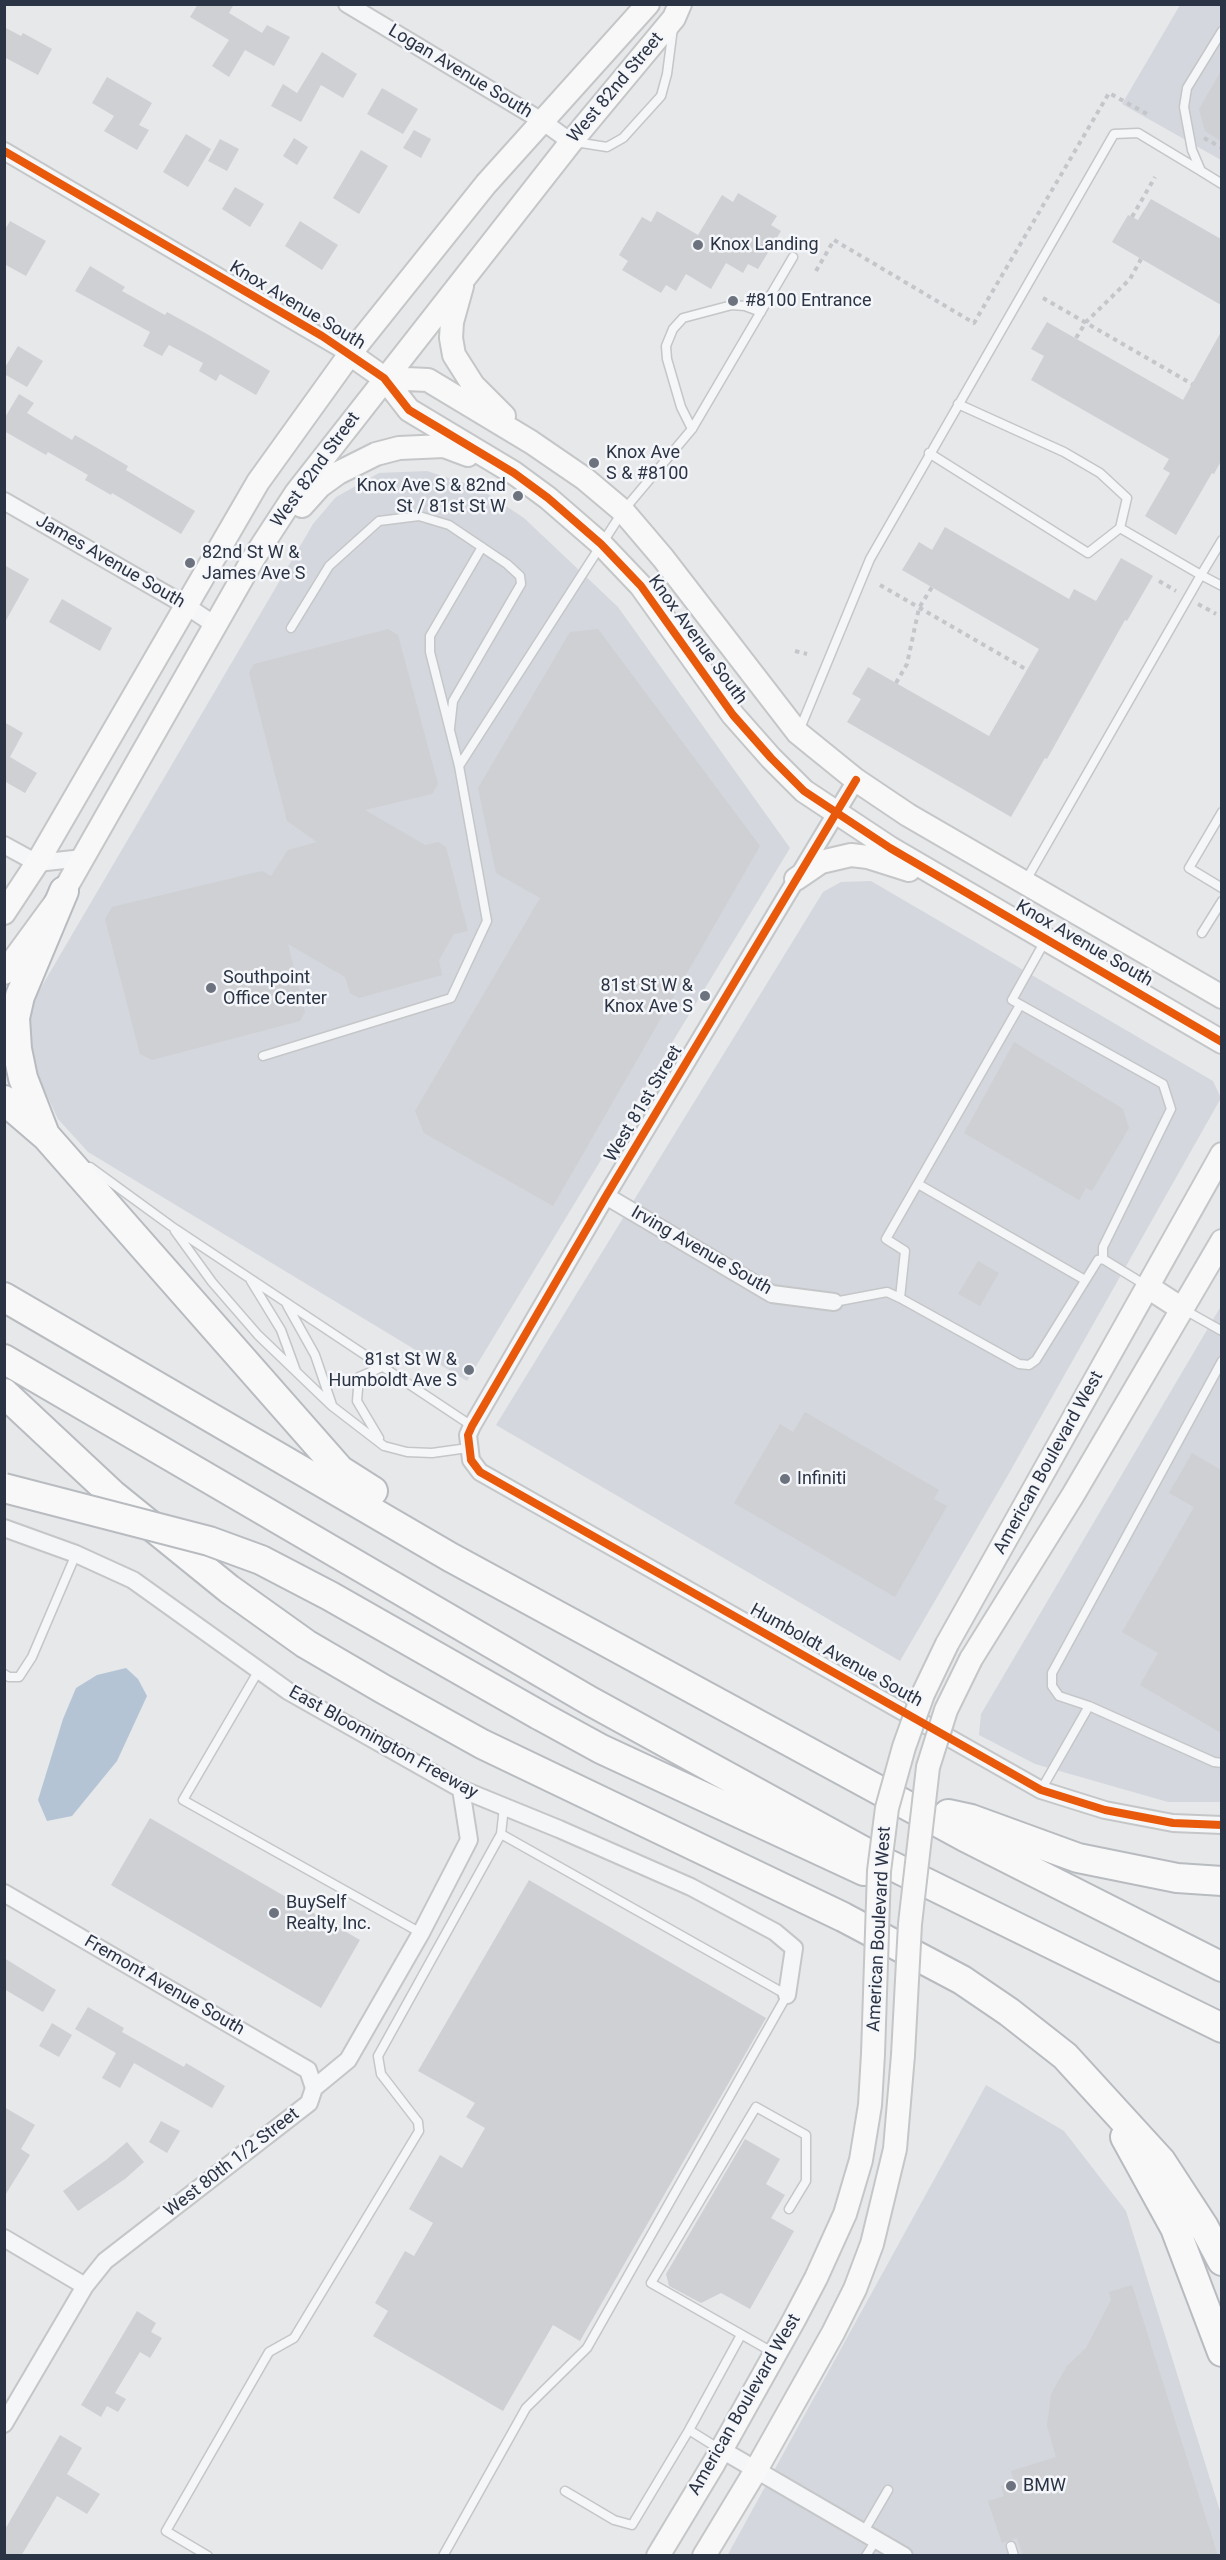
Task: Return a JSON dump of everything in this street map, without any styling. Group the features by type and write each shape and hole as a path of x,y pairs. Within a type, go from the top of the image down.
{"highway":[{"path":"46,1136 23,1078 16,1049 15,1018 20,996 64,891"},
{"path":"4,1100 46,1136 340,1470 615,1646"},
{"path":"4,1297 450,1557 908,1806 1121,1918 1221,1967"},
{"path":"4,1359 590,1701 876,1857 1221,2028"},
{"path":"4,1393 112,1494 229,1589 306,1644 482,1744 843,1917 962,1980 1009,2012 1065,2056 1161,2161 1203,2227 1221,2261"},
{"path":"4,1488 209,1540 261,1560 330,1596 601,1749 893,1884 1022,1930"},
{"path":"908,1806 971,1819 1078,1858 1177,1878 1221,1881"},
{"path":"1065,2056 1125,2138 1175,2228 1221,2352"}],"street":[{"name":"Logan Avenue South","path":"347,4 370,10 571,142"},
{"name":"West 82nd Street","path":"6,910 37,863 258,482 350,354 486,184 648,4"},
{"name":"West 82nd Street","path":"4,973 64,891 253,559 296,493 384,378 677,11"},
{"name":"Knox Avenue South","path":"4,151 350,354 384,378 409,410 514,473 548,498 601,544 641,586 740,724 804,791 949,882 1221,1042"},
{"path":"465,276 452,322 451,339 454,355 473,386 531,442"},
{"name":"Knox Avenue South","path":"384,378 428,380 531,442 585,479 623,511 697,600 798,733 856,780 908,815 1221,997"},
{"path":"253,559 320,486 338,473 376,454 399,448 444,446 514,473"},
{"name":"James Avenue South","path":"4,501 185,605 215,625"},
{"name":"West 81st Street","path":"468,1448 468,1436 472,1426 606,1196 856,780"},
{"path":"4,845 37,863 83,858"},
{"path":"796,879 821,862 851,855 868,857 949,882"},
{"name":"American Boulevard West","path":"658,2556 722,2450 775,2354 816,2278 845,2214 861,2160 870,2105 879,1871 887,1808 904,1747 923,1694 947,1644 1221,1154"},
{"name":"Irving Avenue South","path":"606,1196 772,1294 834,1302"},
{"name":"American Boulevard West","path":"704,2556 756,2470 833,2333 855,2289 872,2244 896,2149 910,1924 928,1767 946,1710 971,1659 1073,1495 1221,1241"},
{"path":"1148,1287 1182,1309"},
{"name":"Humboldt Avenue South","path":"468,1448 471,1460 480,1472 1041,1790 1105,1810 1173,1822 1221,1825"},
{"name":"East Bloomington Freeway","path":"4,1528 76,1554 133,1580 288,1691 461,1789 559,1828 692,1887 776,1932 794,1948 787,1995"},
{"name":"West 80th 1/2 Street","path":"4,2424 86,2286 105,2261 309,2103 314,2088 348,2060 421,1933 469,1840 461,1789"},
{"name":"Fremont Avenue South","path":"4,1893 308,2070 314,2088"},
{"path":"4,2238 86,2286"},
{"path":"722,2450 903,2556"}],"lane":[{"path":"571,142 607,147 623,138 661,96 667,74 677,11"},
{"path":"1201,171 1192,150 1184,107 1187,88 1221,31"},
{"path":"798,733 870,559 1114,134 1138,133 1221,184"},
{"path":"459,766 623,511 692,429 793,257"},
{"path":"692,429 681,407 667,359 666,346 673,329 683,318 732,305 745,306 761,312"},
{"path":"929,453 1088,553 1120,528 1127,498 1100,473 1064,452 957,404"},
{"path":"291,628 329,566 379,521 418,516 449,525 520,576 521,584 453,701 450,728"},
{"path":"1120,528 1221,586"},
{"path":"1024,883 1221,540"},
{"path":"263,1056 451,998 487,921 459,766 430,652 430,636 482,547"},
{"path":"1221,812 1190,868 1221,888"},
{"path":"1202,933 1221,900"},
{"path":"1046,939 1012,1000 1163,1084 1170,1110 1103,1247 1103,1259"},
{"path":"900,1298 905,1251 886,1239 1020,1005"},
{"path":"46,1136 171,1226 472,1426"},
{"path":"918,1184 1085,1280"},
{"path":"171,1226 212,1282 258,1335 332,1406 384,1446 407,1452 432,1453 468,1448"},
{"path":"834,1302 887,1292 1019,1364 1029,1365 1036,1360 1098,1260 1103,1259 1148,1287"},
{"path":"249,1277 281,1330 297,1374"},
{"path":"285,1302 315,1355 332,1406"},
{"path":"1182,1309 1221,1331"},
{"path":"1221,1361 1052,1672 1052,1686 1059,1696 1221,1763"},
{"path":"382,1367 359,1377 357,1401 367,1422 384,1446"},
{"path":"4,1674 9,1677 19,1677 32,1657 76,1554"},
{"path":"258,1670 183,1800 421,1933"},
{"path":"1041,1790 1089,1707"},
{"path":"208,2556 166,2531 268,2352 294,2338 419,2131 418,2122 381,2074 378,2056 501,1834 504,1807"},
{"path":"443,2556 526,2408 587,2348 787,1995 501,1834"},
{"path":"775,2354 651,2283 756,2107 806,2135 806,2181 789,2209"},
{"path":"565,2491 614,2520 632,2525 689,2430 741,2335"},
{"path":"689,2430 722,2450"},
{"path":"866,2556 869,2536 888,2490"},
{"path":"1011,2546 1014,2556"}],"path":[{"path":"816,271 834,240 974,323 1109,93 1149,115"},
{"path":"1202,137 1221,148"},
{"path":"1132,217 1155,177"},
{"path":"1076,339 1086,322 1130,279 1141,258"},
{"path":"1043,298 1192,384"},
{"path":"880,585 1027,670"},
{"path":"896,683 908,664 919,608 932,587"},
{"path":"795,651 807,654"}],"shaded area":[{"path":"1180,5 1221,5 1221,160 1122,104"},
{"path":"427,471 479,488 524,518 618,607 790,848 467,1381 88,1152 58,1119 42,1085 30,1048 29,1008 313,524 336,497 379,473"},
{"path":"871,881 1213,1081 1221,1098 900,1661 496,1425 823,892 841,882"},
{"path":"1221,1306 1221,1802 1168,1802 1035,1764 979,1735 981,1714"},
{"path":"986,2085 1064,2131 1126,2211 1221,2514 1221,2555 727,2556"}],"water":[{"path":"126,1668 138,1679 147,1696 117,1761 72,1816 47,1821 38,1800 63,1719 76,1688 97,1675"}],"building":[{"path":"198,4 234,4 229,13 262,33 267,25 290,37 274,66 245,50 229,77 212,66 229,40 190,17"},
{"path":"4,27 21,36 23,33 52,49 38,75 4,57"},
{"path":"322,52 357,74 343,98 321,85 301,122 271,106 283,84 297,93"},
{"path":"1221,71 1221,141 1205,131 1199,109"},
{"path":"107,77 152,103 139,125 149,130 137,150 104,131 114,116 92,103"},
{"path":"382,88 418,109 403,134 367,114"},
{"path":"414,130 431,139 421,158 403,148"},
{"path":"186,134 211,149 188,187 163,172"},
{"path":"294,138 308,147 297,165 283,156"},
{"path":"220,139 239,149 227,171 208,161"},
{"path":"361,150 388,166 359,214 333,198"},
{"path":"235,187 264,204 250,227 222,209"},
{"name":"Knox Landing","path":"738,193 777,216 771,225 781,231 758,269 748,264 743,273 726,263 711,289 686,274 676,291 666,285 661,293 622,270 628,261 619,255 642,217 651,222 657,211 698,235 722,195 733,202"},
{"path":"1151,199 1221,239 1221,305 1112,242 1128,215 1138,220"},
{"path":"10,221 46,241 26,276 4,264 4,231"},
{"path":"300,221 338,245 322,270 285,246"},
{"path":"90,266 125,287 122,291 165,315 167,312 270,371 256,395 220,374 216,381 199,371 203,363 169,345 162,356 143,346 150,332 75,291"},
{"path":"1047,322 1183,400 1221,332 1221,461 1176,535 1145,516 1170,473 1163,469 1169,459 1031,380 1044,356 1031,349"},
{"path":"18,346 43,361 27,387 4,374 4,369"},
{"path":"19,394 34,403 27,413 72,440 75,435 128,466 126,470 195,511 181,534 112,493 111,495 85,480 88,475 48,452 46,455 4,431 4,419"},
{"path":"945,527 1069,599 1074,589 1096,601 1121,558 1153,576 1011,817 847,722 861,699 852,694 868,667 989,736 1039,649 902,570 919,542 932,550"},
{"path":"4,565 29,579 4,624"},
{"path":"62,599 112,628 100,651 49,622"},
{"path":"388,629 398,635 438,784 432,794 365,810 425,845 438,842 446,847 468,931 454,934 439,960 442,975 359,998 350,993 345,977 288,944 305,1012 300,1021 152,1060 140,1054 105,919 112,907 262,871 271,876 288,850 317,842 287,821 249,673 254,664"},
{"path":"598,629 760,846 553,1206 424,1133 415,1111 540,898 496,873 478,788 570,632"},
{"path":"4,722 23,733 10,757 37,773 25,793 4,781"},
{"path":"1014,1042 1123,1109 1129,1128 1092,1191 1086,1188 1079,1200 964,1133"},
{"path":"978,1261 999,1273 980,1306 958,1294"},
{"path":"805,1412 939,1490 934,1499 947,1506 895,1597 734,1503 780,1424 793,1432"},
{"path":"1192,1453 1221,1470 1221,1733 1140,1685 1158,1653 1122,1632 1194,1507 1169,1493"},
{"path":"150,1818 360,1940 321,2008 111,1885"},
{"path":"529,1880 766,2018 580,2341 553,2325 503,2411 373,2336 388,2311 375,2303 405,2251 414,2256 433,2223 409,2209 440,2155 462,2168 485,2128 466,2117 475,2103 418,2071"},
{"path":"4,1958 56,1990 43,2012 4,1989"},
{"path":"88,2007 124,2028 122,2032 184,2067 186,2063 225,2086 212,2108 134,2063 120,2088 102,2078 116,2053 75,2029"},
{"path":"52,2023 72,2035 59,2057 39,2046"},
{"path":"4,2107 35,2125 21,2149 30,2155 4,2197"},
{"path":"161,2121 180,2131 167,2153 149,2142"},
{"path":"745,2139 780,2159 766,2184 785,2195 771,2218 794,2231 750,2309 721,2293 701,2303 669,2286 666,2274"},
{"path":"127,2142 144,2162 125,2179 78,2211 63,2191"},
{"path":"1132,2285 1218,2556 1023,2556 1017,2538 1002,2543 988,2501 1004,2496 1001,2486 1014,2482 1011,2471 1056,2457 1047,2426 1051,2394 1067,2366 1086,2348 1111,2300 1109,2292"},
{"path":"137,2311 156,2323 151,2332 162,2338 150,2358 140,2352 115,2393 126,2399 118,2412 107,2406 101,2417 81,2405"},
{"path":"60,2435 82,2448 67,2474 100,2494 87,2514 57,2496 21,2556 4,2556 4,2531"}],"cycle path":[{"path":"4,151 322,336 384,378 409,410 514,473 548,498 601,544 641,586 733,715 804,791 890,848 1222,1042"},
{"path":"856,780 606,1196 472,1426 468,1435 471,1460 480,1472 1041,1790 1105,1810 1173,1823 1222,1825"}],"place":[{"name":"Knox Landing","path":"698,245"},
{"name":"#8100 Entrance","path":"733,301"},
{"name":"Knox Ave S & #8100","path":"594,463"},
{"name":"Knox Ave S & 82nd St / 81st St W","path":"518,496"},
{"name":"82nd St W & James Ave S","path":"190,563"},
{"name":"Southpoint Office Center","path":"211,988"},
{"name":"81st St W & Knox Ave S","path":"705,996"},
{"name":"81st St W & Humboldt Ave S","path":"469,1370"},
{"name":"Infiniti","path":"785,1479"},
{"name":"BuySelf Realty, Inc.","path":"274,1913"},
{"name":"BMW","path":"1011,2486"}]}
